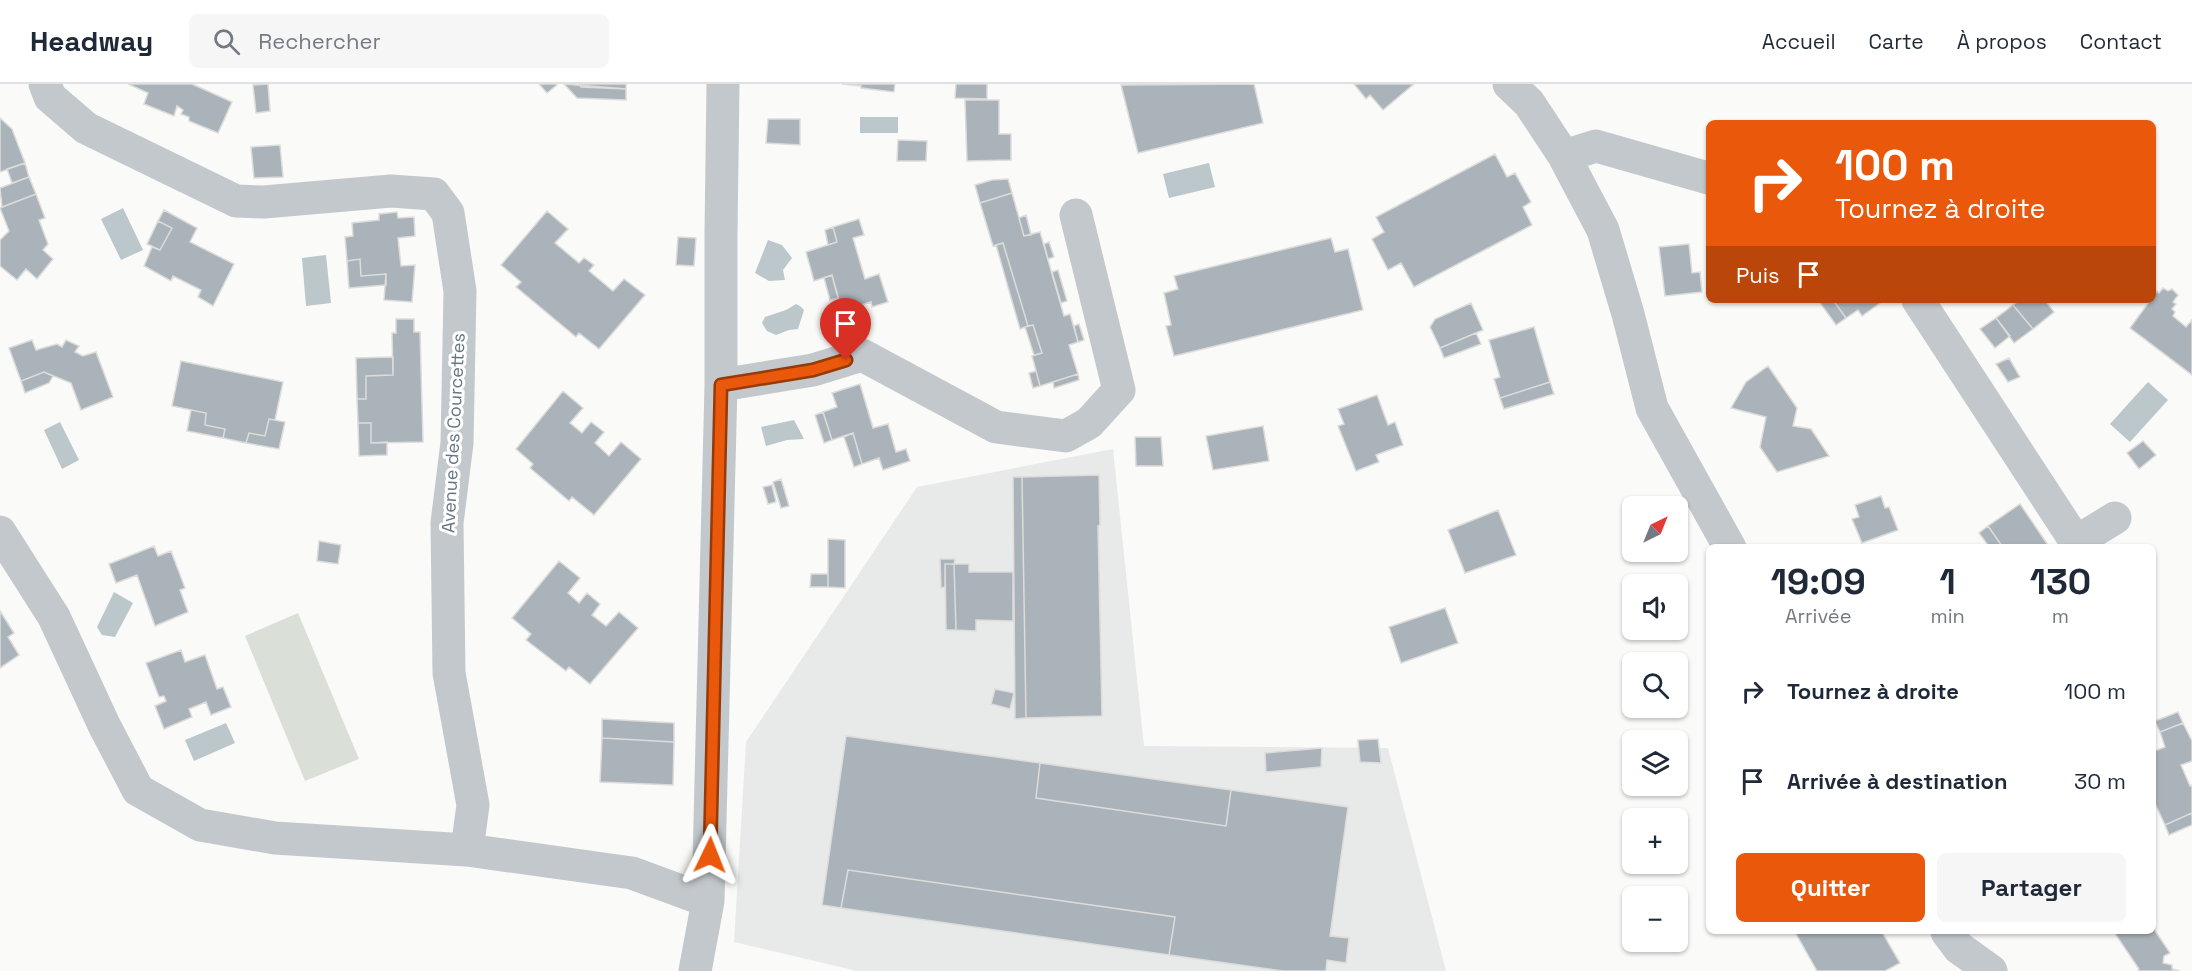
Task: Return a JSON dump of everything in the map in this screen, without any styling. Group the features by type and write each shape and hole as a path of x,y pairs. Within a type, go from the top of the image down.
{"street":[{"name":"Avenue des Courcettes","path":"45,84 50,97 86,128 236,201 275,202 391,190 434,194 448,213 460,291 457,443 447,523 449,673 473,805 467,850"},
{"path":"695,971 708,901 721,385 723,84"},
{"path":"1509,84 1529,103 1564,156 1603,230 1628,314 1652,408 1729,544"},
{"path":"1564,156 1596,146 1706,177"},
{"path":"721,385 813,370 862,356 996,427 1066,436 1089,423 1119,390 1076,215"},
{"path":"1920,303 2076,542 2115,518"},
{"path":"0,532 54,616 104,725 138,790 200,825 275,838 467,850 632,873 708,901"},
{"path":"1948,934 1959,948 1990,971"}],"shaded area":[{"path":"860,117 898,117 898,133 860,133"},
{"path":"1209,163 1215,187 1169,198 1163,174"},
{"path":"123,208 143,250 121,260 101,219"},
{"path":"768,240 782,245 792,258 783,270 785,280 769,281 755,273"},
{"path":"326,255 331,303 306,306 302,258"},
{"path":"796,304 804,310 798,329 776,335 767,331 762,323 765,317"},
{"path":"2148,382 2168,400 2130,442 2110,424"},
{"path":"794,420 804,439 787,440 766,446 761,427"},
{"path":"60,422 79,460 62,469 44,430"},
{"path":"1113,449 1144,746 1388,748 1446,971 857,971 734,942 746,742 917,487"},
{"path":"114,592 133,603 115,637 102,635 97,627"},
{"path":"298,613 359,759 305,781 245,636"},
{"path":"226,723 235,743 194,761 185,740"}],"building":[{"path":"128,84 192,84 232,102 218,133 189,121 189,117 181,114 183,110 177,106 174,116 144,104 148,93"},
{"path":"268,84 270,111 256,113 253,85"},
{"path":"539,84 556,84 557,85 547,93"},
{"path":"564,84 626,89 626,100 577,98"},
{"path":"579,84 626,84 626,89 581,87"},
{"path":"842,84 895,84 894,92"},
{"path":"956,84 987,84 987,99 955,98"},
{"path":"1254,84 1263,123 1138,153 1121,85"},
{"path":"1354,84 1414,84 1383,110 1370,95 1366,99"},
{"path":"965,100 999,100 999,134 1011,134 1011,160 967,161"},
{"path":"0,118 12,129 25,163 0,172"},
{"path":"768,119 800,119 800,145 766,143"},
{"path":"898,140 927,141 926,161 897,161"},
{"path":"280,145 283,177 254,178 251,147"},
{"path":"1495,154 1507,177 1515,173 1531,202 1523,207 1532,225 1414,287 1401,263 1388,270 1372,239 1384,232 1376,217"},
{"path":"25,163 29,177 12,183 7,169"},
{"path":"29,177 36,194 2,207 0,188"},
{"path":"1008,179 1012,193 980,203 975,185 992,180"},
{"path":"1012,193 1024,236 1040,232 1064,316 1070,314 1078,342 1069,345 1078,374 1040,386 1032,356 1042,353 1033,325 1028,326 1003,243 993,246 980,203"},
{"path":"36,194 45,218 39,220 48,244 43,250 53,259 37,279 26,269 17,280 0,266 0,240 9,231 0,208"},
{"path":"164,210 197,228 190,242 234,264 213,306 198,297 201,290 173,276 171,281 144,266 152,247 160,250 172,228 158,221"},
{"path":"547,211 568,229 555,243 579,263 584,258 594,265 589,271 613,291 624,279 645,295 599,349 579,333 576,337 516,287 521,282 501,265"},
{"path":"397,212 398,218 414,217 415,236 398,238 401,266 415,265 412,302 384,300 386,274 361,276 360,259 347,261 345,237 353,236 352,223 379,220 379,214"},
{"path":"1026,215 1031,235 1024,236 1019,218"},
{"path":"859,219 864,235 853,238 865,279 879,274 888,302 872,307 871,302 842,311 832,275 814,281 806,252 837,242 833,227"},
{"path":"158,221 172,228 160,250 147,244"},
{"path":"833,227 837,242 828,245 825,230"},
{"path":"678,237 696,238 694,266 676,265"},
{"path":"1331,238 1335,252 1348,249 1363,310 1174,356 1166,326 1171,325 1164,293 1178,289 1174,276"},
{"path":"1049,242 1054,257 1048,259 1044,244"},
{"path":"1003,243 1028,326 1020,329 996,245"},
{"path":"1689,244 1692,273 1700,272 1702,292 1665,296 1659,247"},
{"path":"360,259 361,276 386,274 386,285 349,288 347,261"},
{"path":"1058,270 1067,301 1061,303 1052,272"},
{"path":"832,275 838,298 830,300 824,278"},
{"path":"2163,288 2168,291 2172,289 2178,295 2173,302 2176,304 2172,309 2175,312 2173,316 2186,327 2192,320 2192,375 2130,328 2148,303 2156,303 2156,292 2159,293"},
{"path":"1471,303 1483,330 1440,348 1430,327 1435,319"},
{"path":"1820,303 1835,303 1846,318 1836,325"},
{"path":"1835,303 1880,303 1862,316 1858,310 1846,318"},
{"path":"2016,303 2047,303 2054,312 2033,329 2013,305"},
{"path":"2013,305 2033,329 2014,343 1996,318"},
{"path":"1996,318 2010,336 1995,348 1980,329"},
{"path":"396,319 414,319 414,332 420,332 423,442 371,443 371,423 358,423 357,399 366,399 366,376 393,375 392,333 396,333"},
{"path":"1079,324 1084,340 1078,342 1074,326"},
{"path":"1033,325 1042,353 1034,355 1025,327"},
{"path":"1534,327 1550,382 1500,398 1494,379 1500,377 1489,340"},
{"path":"1476,333 1481,344 1444,358 1440,348"},
{"path":"32,340 36,350 57,344 62,347 66,340 79,346 75,352 83,356 96,352 113,397 81,410 71,383 44,372 21,381 9,348"},
{"path":"393,357 393,375 366,376 366,399 357,399 356,358"},
{"path":"2009,358 2020,377 2008,382 1996,364"},
{"path":"181,361 283,382 275,420 269,419 265,436 249,433 246,443 223,438 225,429 205,425 206,413 172,406"},
{"path":"1768,366 1797,408 1793,426 1811,429 1829,456 1777,472 1760,447 1766,417 1731,408 1746,382"},
{"path":"1036,371 1040,386 1033,388 1029,373"},
{"path":"44,372 53,376 49,383 25,393 21,381"},
{"path":"1078,374 1079,380 1054,388 1053,382"},
{"path":"1550,382 1554,394 1504,409 1500,398"},
{"path":"860,384 873,428 888,424 896,452 906,449 910,461 883,470 879,458 862,464 853,433 832,440 823,412 837,407 832,393"},
{"path":"563,391 583,408 570,423 582,433 591,422 604,432 595,443 609,456 621,442 641,459 594,515 572,497 569,501 530,468 533,464 516,449"},
{"path":"1377,395 1388,425 1395,422 1403,445 1376,455 1379,462 1356,471 1338,426 1344,424 1338,409"},
{"path":"191,410 206,413 205,425 225,429 223,438 187,431"},
{"path":"823,412 832,440 824,443 815,415"},
{"path":"269,419 285,422 279,449 246,443 249,433 265,436"},
{"path":"358,423 371,423 371,443 387,442 387,455 359,456"},
{"path":"1263,426 1269,461 1213,470 1206,436"},
{"path":"853,433 862,464 854,467 844,437"},
{"path":"1135,437 1161,437 1163,466 1136,466"},
{"path":"2143,441 2156,455 2139,469 2127,453"},
{"path":"1099,475 1102,716 1026,718 1022,477"},
{"path":"1013,477 1022,477 1026,718 1015,719"},
{"path":"781,479 789,506 781,508 773,482"},
{"path":"772,485 776,502 768,504 763,487"},
{"path":"1881,496 1885,508 1889,507 1898,530 1862,543 1852,519 1859,517 1855,505"},
{"path":"2020,504 2047,544 2001,544 1988,526"},
{"path":"1498,510 1516,555 1465,573 1448,530"},
{"path":"1988,526 2001,544 1987,544 1979,533"},
{"path":"828,539 845,540 845,588 828,587"},
{"path":"319,541 341,545 338,564 317,561"},
{"path":"154,546 158,556 171,551 185,588 180,590 188,612 155,626 137,575 116,583 109,564"},
{"path":"940,559 955,559 954,564 945,564 945,587 941,588"},
{"path":"559,561 580,578 568,593 579,603 587,593 600,604 592,615 606,626 619,612 638,628 590,684 569,667 566,671 526,640 531,634 512,618"},
{"path":"945,564 954,564 956,630 946,630"},
{"path":"954,564 969,564 969,572 1013,572 1013,621 976,620 976,631 956,630"},
{"path":"811,574 828,574 828,587 810,587"},
{"path":"1445,608 1458,643 1401,663 1389,627"},
{"path":"0,611 14,633 8,637 19,655 0,668"},
{"path":"181,650 185,662 205,655 217,689 223,687 231,707 211,715 206,702 189,709 192,717 164,729 155,706 166,701 164,696 159,697 146,663"},
{"path":"995,689 1014,693 1010,709 991,704"},
{"path":"2178,712 2183,723 2160,732 2156,721"},
{"path":"602,719 674,723 674,742 602,738"},
{"path":"2183,723 2192,741 2192,761 2181,765 2190,786 2192,785 2192,813 2165,825 2156,806 2156,750 2165,747 2160,732"},
{"path":"846,736 1040,763 1036,798 1226,826 1231,790 1348,807 1330,936 1349,938 1346,963 1327,960 1326,971 1283,971 1169,955 1175,917 848,870 841,908 822,905"},
{"path":"602,738 674,742 673,785 600,782"},
{"path":"1378,739 1381,763 1360,762 1358,740"},
{"path":"1322,748 1321,767 1266,772 1265,753"},
{"path":"1040,763 1231,790 1226,826 1036,798"},
{"path":"2192,813 2192,825 2169,835 2165,825"},
{"path":"848,870 1175,917 1169,955 841,908"},
{"path":"2156,932 2170,953 2164,956 2163,963 2172,965 2172,969 2180,971 2138,971 2139,969 2115,934 2156,934"},
{"path":"1796,934 1883,934 1900,963 1885,971 1817,971"}],"route":[{"path":"710,855 721,385 813,370 846,360"}]}
